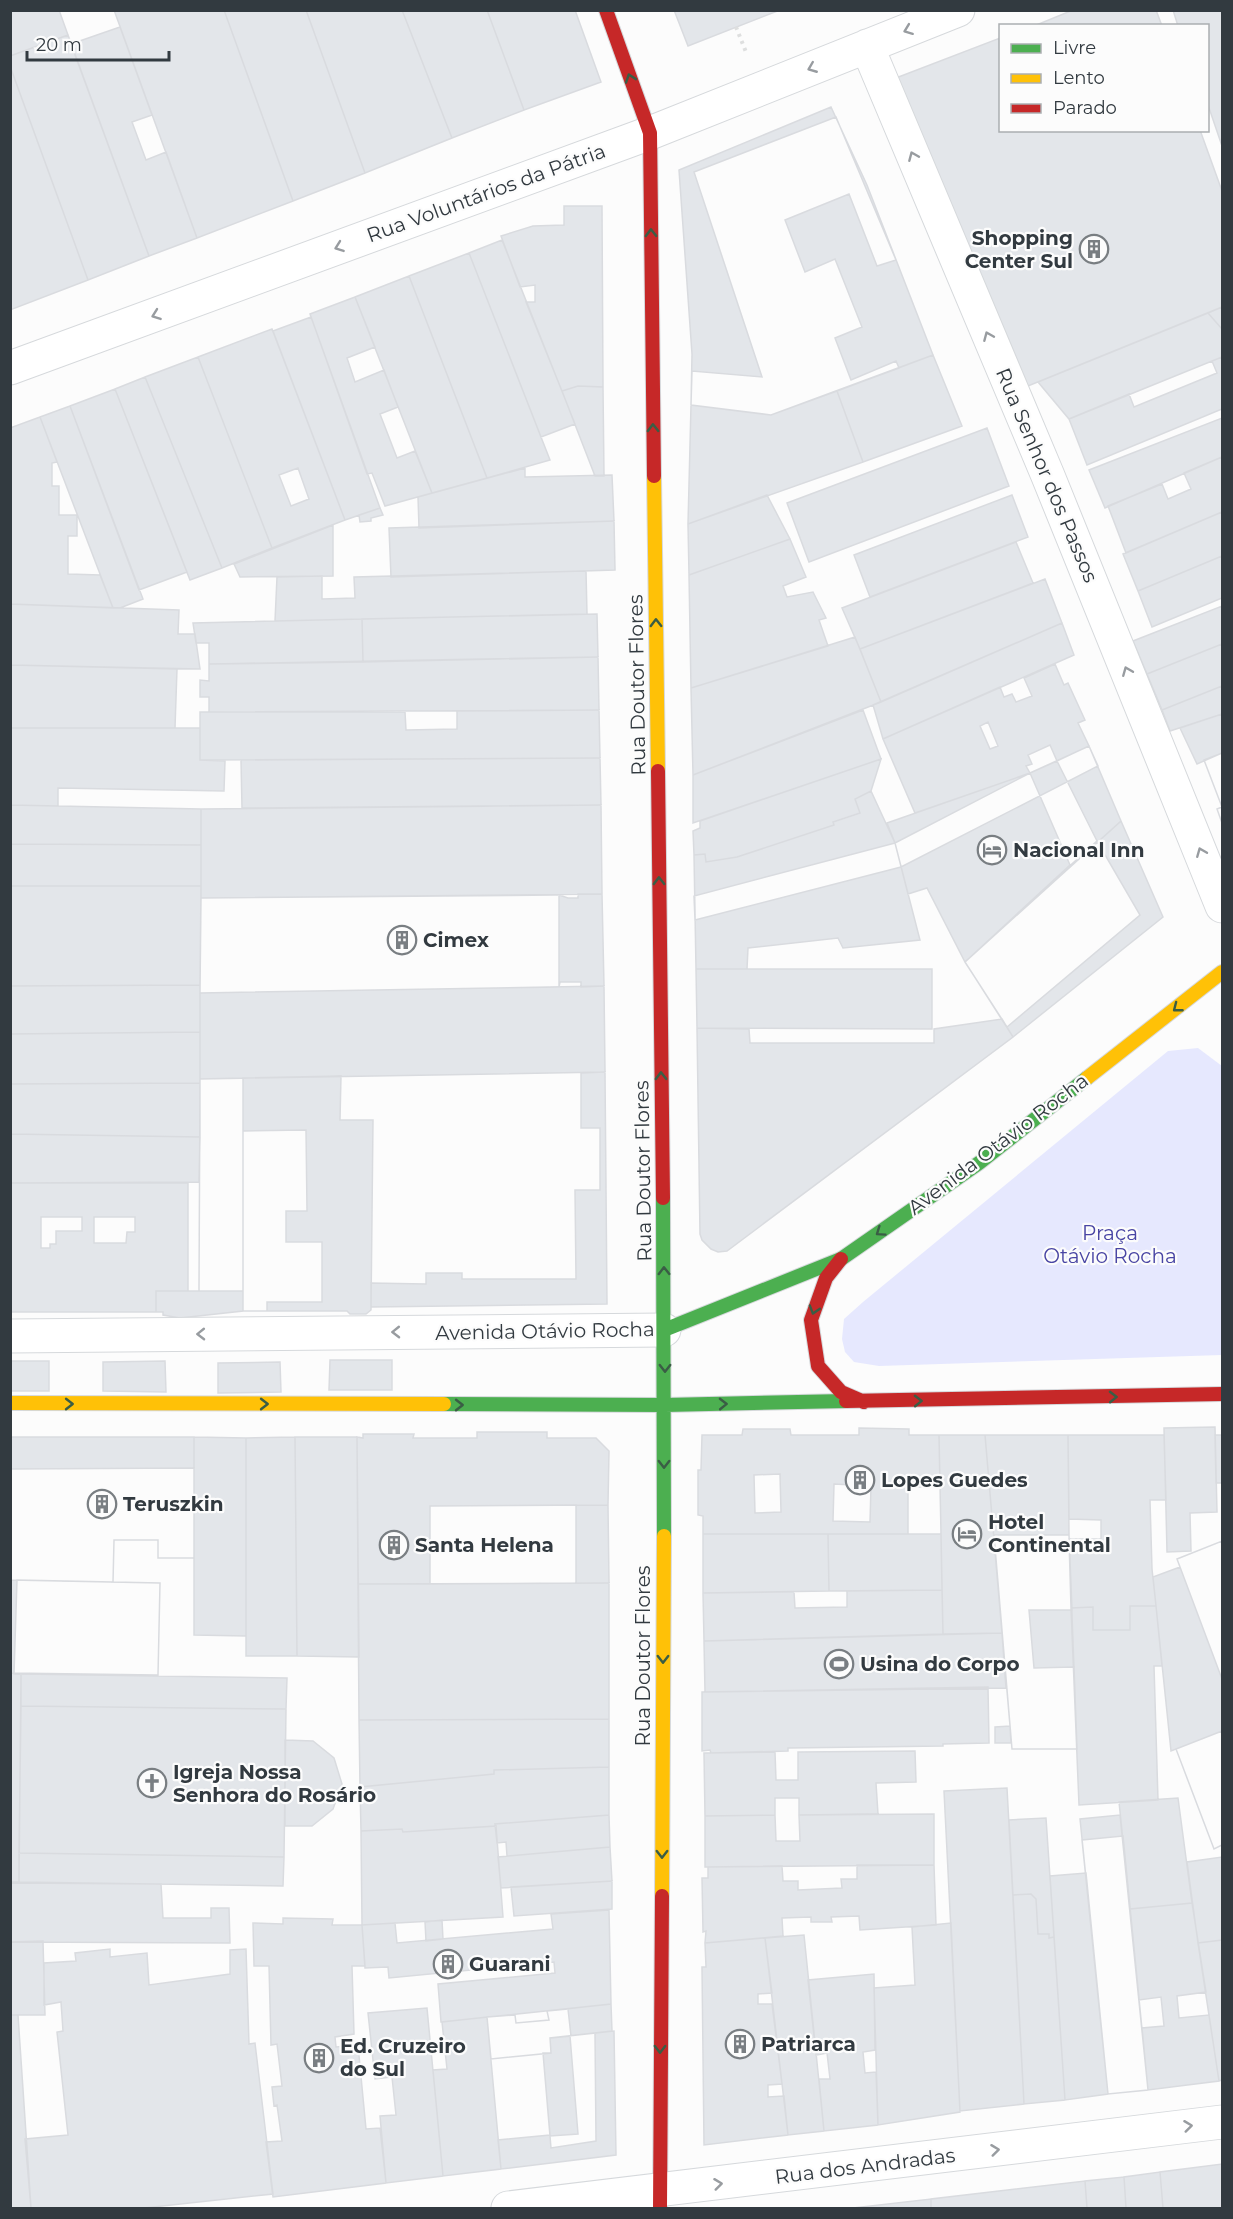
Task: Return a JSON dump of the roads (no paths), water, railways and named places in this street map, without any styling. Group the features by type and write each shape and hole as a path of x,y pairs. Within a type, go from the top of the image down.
{"street":[{"name":"Rua Doutor Flores","path":"606,10 650,133 665,1405 660,2200"},
{"name":"Rua Voluntários da Pátria","path":"10,368 650,133 958,10"},
{"name":"Rua Senhor dos Passos","path":"867,46 1048,476 1222,906"},
{"name":"Avenida Otávio Rocha","path":"10,1336 664,1330 841,1258 980,1163 1222,972"},
{"path":"841,1258 826,1278 810,1320 818,1366 841,1392 864,1402"},
{"path":"10,1404 665,1405 1222,1394"},
{"name":"Rua dos Andradas","path":"508,2208 660,2200 1222,2122"}],"place":[{"name":"Shopping Center Sul","path":"1094,249"},
{"name":"Nacional Inn","path":"992,850"},
{"name":"Cimex","path":"402,940"},
{"name":"Lopes Guedes","path":"860,1480"},
{"name":"Teruszkin","path":"102,1504"},
{"name":"Hotel Continental","path":"967,1534"},
{"name":"Santa Helena","path":"394,1545"},
{"name":"Usina do Corpo","path":"839,1664"},
{"name":"Igreja Nossa Senhora do Rosário","path":"152,1783"},
{"name":"Guarani","path":"448,1964"},
{"name":"Patriarca","path":"740,2044"},
{"name":"Ed. Cruzeiro do Sul","path":"319,2058"}],"park label":[{"name":"Praça Otávio Rocha","path":"1110,1244"}]}
